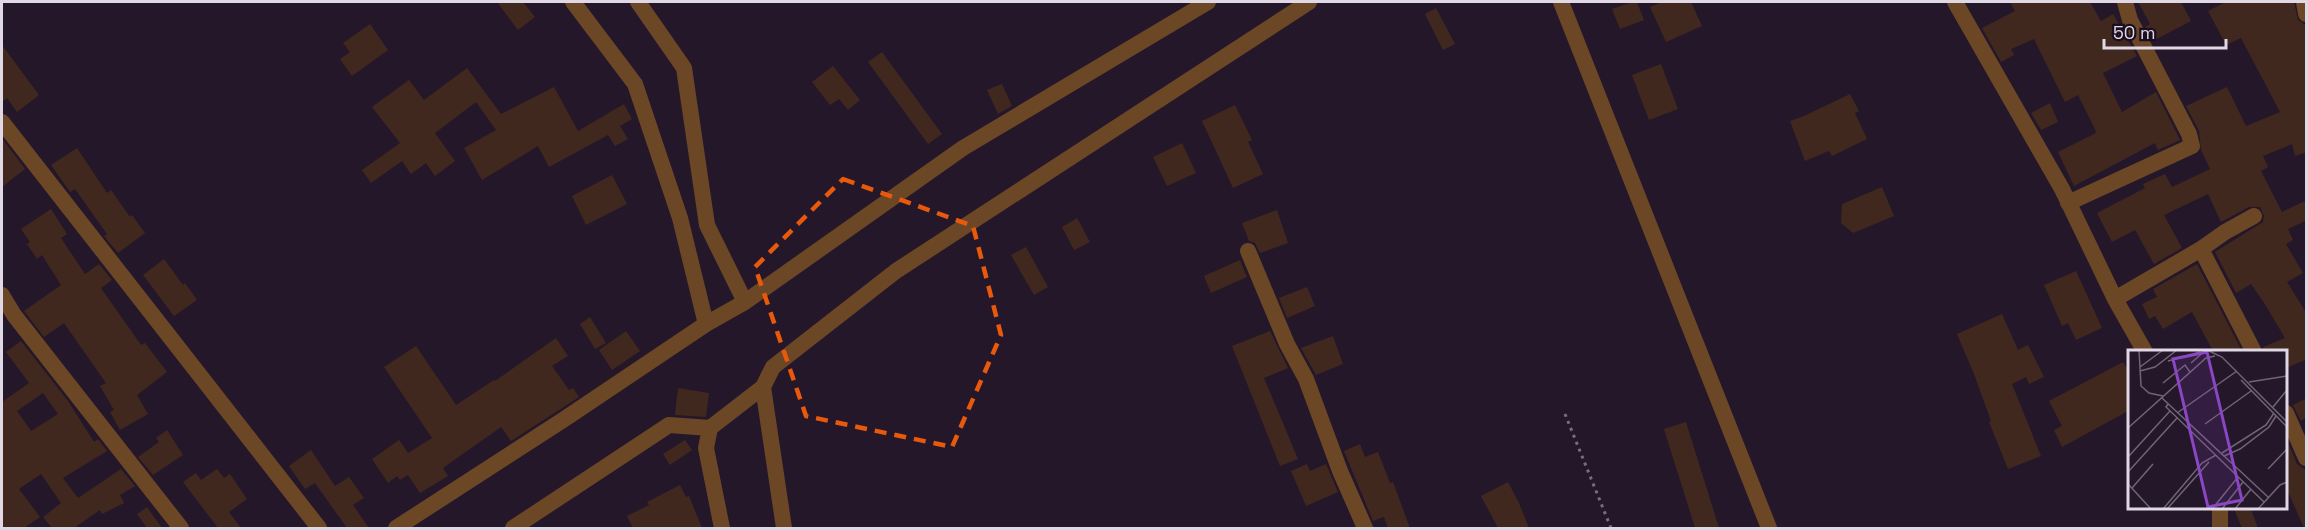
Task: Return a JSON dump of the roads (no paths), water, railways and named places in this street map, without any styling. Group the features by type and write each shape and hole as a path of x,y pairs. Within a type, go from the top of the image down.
{"street":[{"path":"573,2 635,84 680,218 706,324"},
{"path":"638,2 684,68 707,225 745,302"},
{"path":"396,528 564,420 706,324 745,302 963,148 1208,2"},
{"path":"722,528 706,448 710,428 763,387 773,367 896,271 1309,2"},
{"path":"1561,2 1769,528"},
{"path":"1955,2 2068,203 2115,299 2144,350"},
{"path":"2068,203 2192,146 2189,134 2130,20 2125,2"},
{"path":"2304,2 2307,14"},
{"path":"2,122 319,528"},
{"path":"2115,299 2254,216"},
{"path":"2201,249 2253,350"},
{"path":"1248,251 1287,344 1306,379 1340,471 1365,528"},
{"path":"2,296 14,315 181,528"},
{"path":"763,387 784,528"},
{"path":"2287,415 2307,458"},
{"path":"513,528 669,425 710,428"},
{"path":"2220,509 2220,528"}]}
